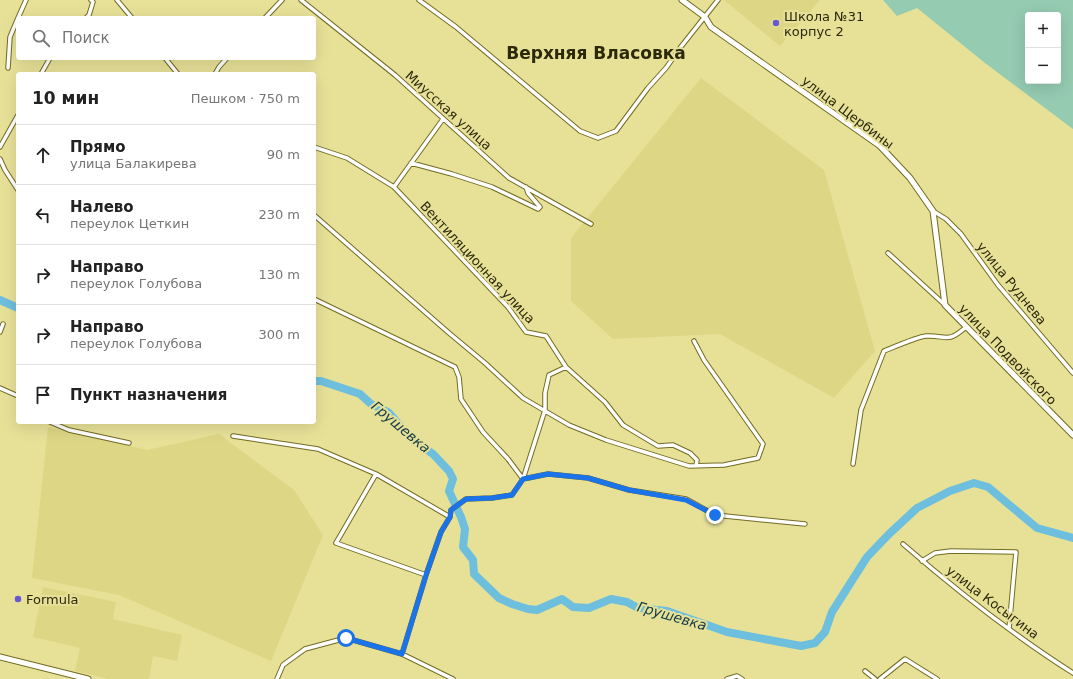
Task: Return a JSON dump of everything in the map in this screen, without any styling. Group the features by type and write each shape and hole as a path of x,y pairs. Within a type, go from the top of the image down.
{"street":[{"path":"19,16 26,0"},
{"path":"88,16 93,2 91,0"},
{"path":"117,0 130,16"},
{"path":"267,16 282,0"},
{"name":"Миусская улица","path":"301,0 395,75 509,178 591,224"},
{"path":"419,0 456,27 580,131 598,138 616,131 718,0"},
{"name":"улица Щербины","path":"682,0 705,17 711,27 880,146 910,178 933,211 945,305"},
{"path":"8,68 10,37 16,23"},
{"path":"42,72 49,60"},
{"path":"167,60 176,72"},
{"path":"216,72 225,60"},
{"path":"0,147 16,119"},
{"path":"394,187 443,119"},
{"name":"Вентиляционная улица","path":"316,148 347,158 394,187 508,307 526,332 546,336 566,366 605,402 623,425 658,446 673,445 690,453 697,460 696,466"},
{"path":"0,159 16,187"},
{"path":"411,163 492,187 538,209 540,206 528,193 526,187"},
{"name":"улица Руднева","path":"933,211 946,219 960,234 998,285 1073,373"},
{"path":"316,217 485,363 523,398 569,425 606,440 689,466 724,465 758,458 763,444 704,360 694,341"},
{"path":"888,253 945,305"},
{"path":"316,300 455,367 459,377 461,399 483,432 508,459 523,479"},
{"name":"улица Подвойского","path":"945,305 1073,435"},
{"path":"0,332 3,324"},
{"path":"853,464 861,410 884,351 925,336 946,338 956,335 966,327"},
{"path":"402,654 426,575 441,532 450,517 451,510 466,499 492,498 512,495 523,479 544,410 545,393 549,375 566,366"},
{"path":"0,388 16,395"},
{"path":"55,424 69,430 129,443"},
{"path":"233,436 318,449 376,474 450,517"},
{"path":"376,474 336,542 426,575"},
{"path":"523,479 548,474 588,478 629,490 686,500 715,515 805,524"},
{"name":"улица Косыгина","path":"903,544 922,561 1009,629 1073,673"},
{"path":"922,561 935,553 1016,552 1009,629"},
{"path":"277,679 283,665 305,649 346,638 402,654 453,679"},
{"path":"0,657 88,679"},
{"path":"880,679 905,659 937,679"},
{"path":"865,671 875,679"},
{"path":"727,679 737,676 742,679"}],"shaded area":[{"name":"Школа №31 корпус 2","path":"724,0 820,0 780,46"},
{"path":"701,78 824,170 875,351 834,398 720,334 613,339 571,301 571,238"},
{"path":"48,427 147,450 219,434 294,490 323,535 271,661 119,595 32,578"},
{"path":"43,587 116,602 113,619 182,635 177,661 153,656 149,679 109,679 75,671 80,648 33,637"}],"green space":[{"path":"883,0 1073,0 1073,129 985,63 917,8 897,16"}],"waterway":[{"name":"Грушевка","path":"0,300 16,307"},
{"name":"Грушевка","path":"316,381 321,381 360,394 371,404 388,412 413,440 433,454 449,471 453,479 449,491 465,529 463,547 473,560 474,574 499,598 528,609 537,610 562,599 573,607 589,608 611,599 627,602 638,608 667,611 727,632 801,646 815,643 825,632 832,612 867,557 889,534 917,508 950,491 974,483 988,487 1037,528 1073,538"}],"place":[{"name":"Школа №31 корпус 2","path":"776,23"},
{"name":"Formula","path":"18,599"}],"district":[{"name":"Верхняя Власовка","path":"596,53"}],"route":[{"path":"346,638 402,654 426,575 441,532 450,517 451,510 466,499 492,498 512,495 523,479 548,474 588,478 629,490 686,500 715,515"}]}
